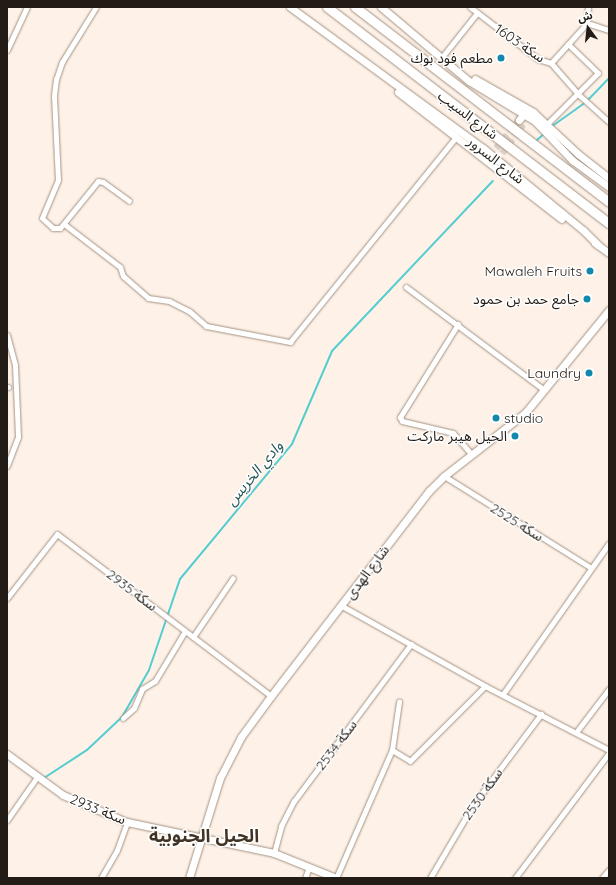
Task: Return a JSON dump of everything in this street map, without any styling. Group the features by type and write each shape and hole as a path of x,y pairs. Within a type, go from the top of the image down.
{"highway":[{"name":"شارع السيب","path":"327,7 609,223"},
{"name":"شارع السيب","path":"355,7 609,202"}],"street":[{"path":"7,50 27,7"},
{"path":"96,7 62,62 56,79 54,96 58,180 42,214 42,218 54,228 60,228 98,181 103,182 129,201"},
{"name":"شارع السرور","path":"290,7 583,230 598,245 609,253"},
{"path":"381,7 455,68 547,124 578,154 609,178"},
{"name":"سكة 1603","path":"470,7 538,58 551,63"},
{"path":"588,7 587,23 551,63 579,95 609,122"},
{"path":"442,57 477,12"},
{"path":"587,23 609,30"},
{"path":"547,124 579,95 598,72 568,44"},
{"name":"شارع السرور","path":"389,82 455,138 491,160"},
{"path":"521,122 529,113"},
{"path":"529,113 576,164 609,187"},
{"path":"64,224 120,268 123,276 148,298 169,301 188,311 206,326 290,342 455,138"},
{"path":"491,160 499,150"},
{"path":"406,287 458,324 544,390"},
{"name":"شارع الهدى","path":"189,878 220,778 230,756 271,696 342,606 415,508 444,476 525,413 609,310"},
{"path":"458,324 400,417 402,421 453,433 472,454"},
{"path":"7,334 15,364 18,437 7,466"},
{"name":"سكة 2525","path":"444,476 591,568"},
{"name":"سكة 2935","path":"7,598 57,534 271,696"},
{"path":"502,694 609,543"},
{"path":"193,637 233,578"},
{"path":"342,606 485,686 577,731 609,750"},
{"path":"123,718 134,708 142,689 155,681 185,631"},
{"name":"سكة 2534","path":"274,853 281,826 294,801 411,644"},
{"path":"392,750 410,761 485,686"},
{"path":"577,731 609,689"},
{"path":"336,878 392,750 399,702"},
{"name":"سكة 2530","path":"430,878 472,805 541,714"},
{"path":"514,878 609,753"},
{"name":"سكة 2933","path":"7,754 37,777 87,807 126,822 201,836 274,853 336,878"},
{"path":"7,820 37,777"},
{"path":"101,878 117,850 126,822"},
{"path":"305,878 309,867"},
{"path":"602,878 609,870"}],"waterway":[{"name":"وادي الخريس","path":"551,127 586,102 609,78"},
{"name":"وادي الخريس","path":"537,140 545,133"},
{"name":"وادي الخريس","path":"44,778 87,750 122,717 149,670 180,579 292,444 332,351 493,181"}],"tunnel":[{"path":"496,148 519,120"},
{"path":"502,153 523,124"}],"place":[{"name":"مطعم فود بوك","path":"501,58"},
{"name":"Mawaleh Fruits","path":"590,271"},
{"name":"جامع حمد بن حمود","path":"587,299"},
{"name":"Laundry","path":"589,373"},
{"name":"studio","path":"496,418"},
{"name":"الحيل هيبر ماركت","path":"515,436"}],"district":[{"name":"الحيل الجنوبية","path":"204,836"}]}
